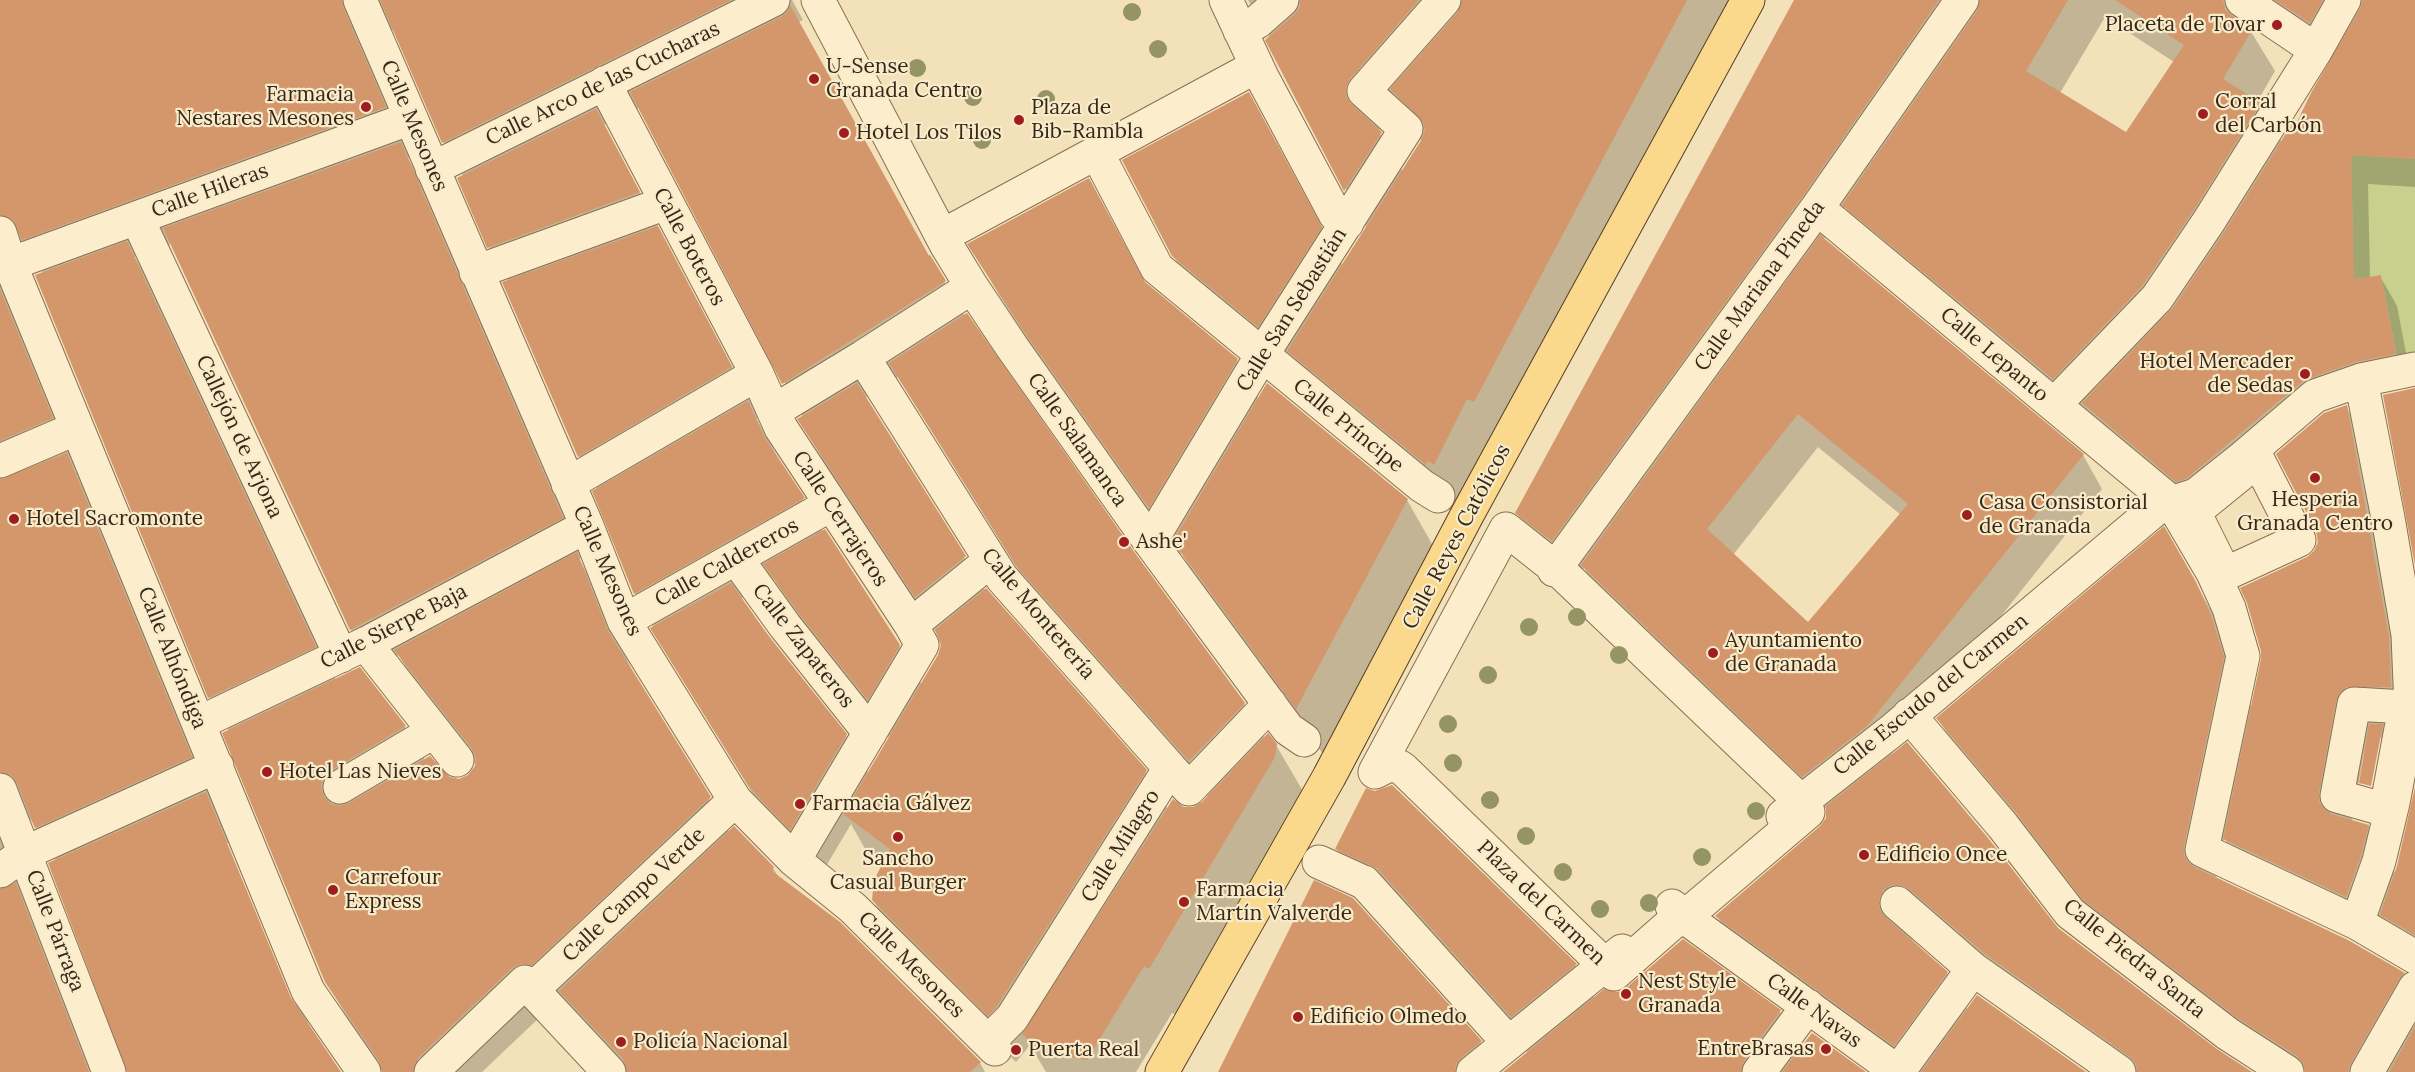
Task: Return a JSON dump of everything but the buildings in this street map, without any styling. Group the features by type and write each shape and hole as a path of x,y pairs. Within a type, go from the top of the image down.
{"main road":[{"name":"Calle Reyes Católicos","path":"1162,1072 1329,777 1467,515 1748,0"}],"street":[{"name":"Calle Mesones","path":"360,0 587,526 624,621 735,800 794,860 852,908 992,1045"},
{"name":"Calle Arco de las Cucharas","path":"432,169 773,0"},
{"path":"818,0 944,241 1260,71"},
{"path":"1226,0 1249,26 1260,71 1335,214 1347,223"},
{"path":"1249,26 1282,0"},
{"name":"Calle San Sebastián","path":"1150,542 1262,355 1406,129 1364,91 1444,0"},
{"name":"Calle Mariana Pineda","path":"1554,570 1817,208 1962,0"},
{"path":"2242,0 2316,50"},
{"path":"2054,405 2157,298 2210,221 2316,50 2344,0"},
{"name":"Calle Boteros","path":"604,83 757,374 774,411"},
{"name":"Calle Hileras","path":"10,264 411,118"},
{"name":"Calle Príncipe","path":"1100,158 1157,268 1422,486 1438,496"},
{"path":"476,272 666,203"},
{"name":"Calle Lepanto","path":"1817,208 2054,405 2183,507 2229,608 2243,656 2202,850 2356,922"},
{"name":"Callejón de Arjona","path":"137,218 354,650 372,652 457,760"},
{"name":"Calle Alhóndiga","path":"0,232 10,264 308,991 364,1072"},
{"name":"Calle Salamanca","path":"944,241 1011,347 1150,542 1288,729 1304,740"},
{"path":"774,411 972,287"},
{"name":"Calle Monterería","path":"863,357 1002,578 1170,768"},
{"name":"Calle Escudo del Carmen","path":"1473,1072 1606,965 1678,911 1800,802 1909,715 2158,507 2183,507 2315,396 2361,380 2415,369"},
{"path":"568,484 757,374"},
{"path":"2361,380 2408,635 2411,707 2393,803 2379,861 2356,922 2415,957"},
{"name":"Calle Cerrajeros","path":"774,411 781,428 922,645 870,733"},
{"path":"0,462 77,428"},
{"name":"Calle Caldereros","path":"624,621 830,505"},
{"name":"Calle Sierpe Baja","path":"200,723 354,650 587,526"},
{"name":"Plaza del Carmen","path":"1606,965 1400,767 1384,766 1375,772 1506,529 1554,570 1564,575 1800,802"},
{"name":"Calle Zapateros","path":"736,558 785,626 870,733"},
{"path":"910,625 990,561"},
{"name":"Calle Milagro","path":"992,1045 1170,768 1189,789 1270,704"},
{"name":"Calle Piedra Santa","path":"1909,715 2003,826 2070,913 2228,1034 2287,1072"},
{"path":"340,786 433,732"},
{"path":"794,860 870,733"},
{"path":"13,862 217,766"},
{"name":"Calle Párraga","path":"0,790 13,862 109,1072"},
{"name":"Calle Campo Verde","path":"533,989 735,800"},
{"path":"1319,862 1363,882 1508,1042"},
{"path":"1898,903 1973,969 2119,1072"},
{"name":"Calle Navas","path":"1678,911 1898,1072"},
{"path":"1898,1072 1973,969"},
{"path":"431,1072 525,982 609,1072"},
{"path":"2367,1072 2415,988"},
{"path":"1759,1072 1808,1006"}],"green space":[{"path":"2351,155 2415,159 2415,352 2397,357 2381,275 2348,280 2338,254 2353,239"}],"place":[{"name":"Placeta de Tovar","path":"2277,25"},
{"name":"U-Sense Granada Centro","path":"814,79"},
{"name":"Farmacia Nestares Mesones","path":"366,107"},
{"name":"Corral del Carbón","path":"2203,114"},
{"name":"Plaza de Bib-Rambla","path":"1019,120"},
{"name":"Hotel Los Tilos","path":"844,133"},
{"name":"Hotel Mercader de Sedas","path":"2305,374"},
{"name":"Hesperia Granada Centro","path":"2315,478"},
{"name":"Casa Consistorial de Granada","path":"1967,515"},
{"name":"Hotel Sacromonte","path":"14,519"},
{"name":"Ashe'","path":"1124,542"},
{"name":"Ayuntamiento de Granada","path":"1713,653"},
{"name":"Hotel Las Nieves","path":"267,772"},
{"name":"Farmacia Gálvez","path":"800,804"},
{"name":"Sancho Casual Burger","path":"898,837"},
{"name":"Edificio Once","path":"1864,855"},
{"name":"Carrefour Express","path":"333,890"},
{"name":"Farmacia Martín Valverde","path":"1184,902"},
{"name":"Nest Style Granada","path":"1626,994"},
{"name":"Edificio Olmedo","path":"1298,1017"},
{"name":"Policía Nacional","path":"621,1042"},
{"name":"EntreBrasas","path":"1826,1049"},
{"name":"Puerta Real","path":"1016,1050"}]}
